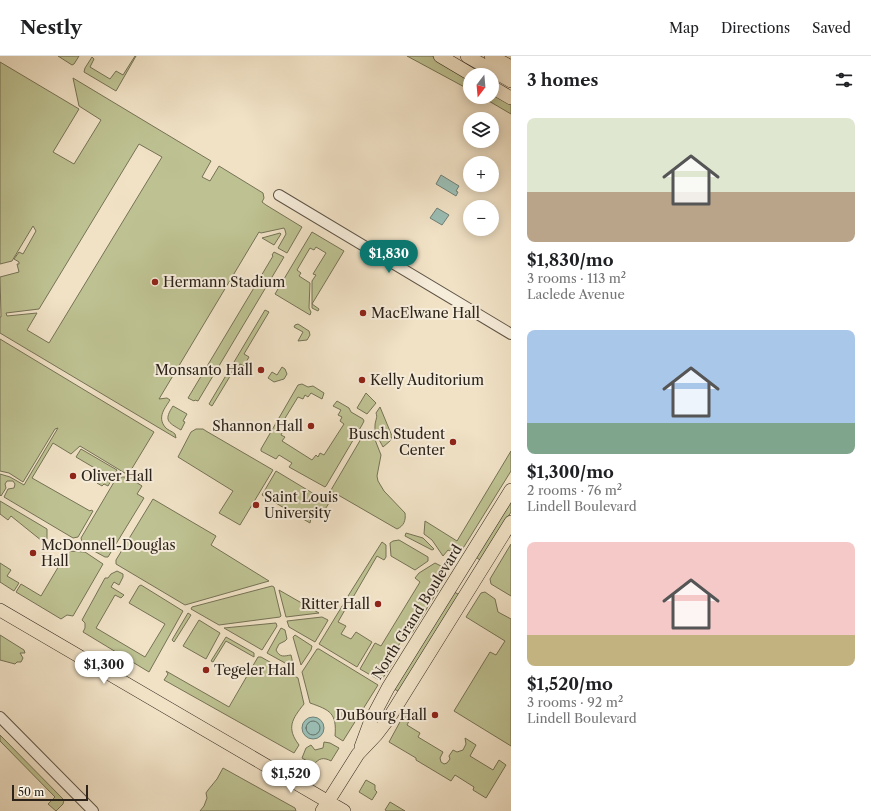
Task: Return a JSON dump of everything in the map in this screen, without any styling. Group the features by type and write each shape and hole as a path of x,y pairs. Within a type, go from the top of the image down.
{"main road":[{"path":"440,56 463,70"},
{"path":"467,56 511,81"},
{"path":"491,56 511,67"},
{"path":"499,91 511,98"},
{"name":"North Grand Boulevard","path":"326,806 358,754 379,705 511,490"},
{"name":"North Grand Boulevard","path":"358,754 376,735 389,718 511,522"},
{"path":"0,610 326,806 344,811"}],"street":[{"path":"279,195 511,334"},
{"path":"0,717 93,811"}],"green space":[{"path":"58,56 79,56 72,65"},
{"path":"135,56 116,91 84,72 92,57 94,59 90,67 110,79 116,71 123,75"},
{"path":"407,56 432,56 463,76 463,86"},
{"path":"0,62 79,109 53,152 74,164 101,120 79,106 73,78 211,161 202,177 210,181 219,166 263,193 264,198 262,202 302,227 287,253 278,248 286,234 284,228 261,233 259,232 159,399 167,398 170,400 164,409 162,420 165,427 175,434 176,438 0,333 0,277 19,272 17,264 19,264 19,262 14,259 19,252 23,254 36,231 33,226 12,261 0,264","holes":["139,144 162,157 49,343 27,330 37,313 7,316 6,313 39,309"]},
{"path":"499,97 511,103 511,114 494,104 499,104"},
{"path":"312,232 344,251 312,304 312,281 316,275 313,274 326,253 316,247 314,250 310,248 297,270 301,273 299,276 310,283 310,315 275,294"},
{"path":"281,234 274,245 262,238"},
{"path":"274,252 284,257 198,401 188,398 273,256 272,255"},
{"path":"312,304 319,309 318,311 312,308"},
{"path":"265,310 269,312 244,354 249,357 244,366 240,364 235,374 232,373 212,406 209,404"},
{"path":"298,324 309,331 310,335 307,340 298,341 303,332 294,327"},
{"path":"0,339 154,432 128,475 80,446 71,454 53,443 32,478 90,511 93,511 78,537 73,538 4,497 8,489 14,488 15,484 13,481 7,481 5,484 6,488 1,496 0,495 0,474 10,477 24,485 58,428 55,429 23,482 9,473 0,471"},
{"path":"282,367 285,369 287,374 284,379 274,382 268,378 272,372 277,375"},
{"path":"302,384 308,387 313,386 324,393 322,399 311,393 308,397 305,395 303,399 298,397 279,428 283,431 281,435 285,437 282,441 312,460 316,455 318,457 320,453 324,455 344,424 340,421 342,417 338,415 341,410 333,406 337,401 349,408 351,412 364,421 325,487 289,467 292,463 279,455 276,459 261,451 298,385"},
{"path":"366,393 376,403 367,414 357,408"},
{"path":"173,406 187,414 183,421 185,422 181,430 168,420 168,415"},
{"path":"380,407 392,436 390,441 383,447 375,431 376,413"},
{"path":"196,429 203,429 273,470 240,525 219,513 233,491 178,457 191,432"},
{"path":"365,432 372,432 381,455 377,476 378,481 384,491 405,513 404,522 397,529 331,490"},
{"path":"81,449 117,470 108,486 104,484 102,486 97,483 103,473 76,457"},
{"path":"511,451 511,471 457,558 450,560 454,553 448,550 443,556 432,540 424,534 425,521 457,541"},
{"path":"276,471 329,503 324,511 315,512 310,523 262,495"},
{"path":"117,477 128,477 142,486 137,494 144,498 108,557 105,557 83,545 81,538"},
{"path":"153,499 216,536 211,545 269,581 185,605 116,564 116,560"},
{"path":"511,500 511,512 481,561 476,557"},
{"path":"0,501 47,529 47,539 44,537 42,541 11,516 8,520 0,514"},
{"path":"406,533 423,538 434,549 432,550 405,536"},
{"path":"399,540 428,557 428,561 415,570 391,556 390,543"},
{"path":"382,542 386,545 386,557 384,560 377,556 352,599 348,596"},
{"path":"511,544 511,596 491,584 490,579"},
{"path":"67,551 85,552 103,564 73,616 67,615 61,619 16,592 21,584 41,596 63,559 61,557"},
{"path":"0,563 11,570 7,576 19,583 14,591 0,582"},
{"path":"435,563 445,568 446,577 412,633 404,637 393,654 394,661 381,681 360,669 375,643 381,646 420,582 415,578 419,573"},
{"path":"117,571 123,574 123,577 119,585 114,582 111,587 124,595 121,598 115,595 96,628 145,657 165,624 129,603 139,586 141,585 183,611 149,672 83,632 85,623 82,620 105,578 108,578 111,574"},
{"path":"272,586 274,587 280,617 219,625 191,609 192,607"},
{"path":"279,590 319,613 286,617"},
{"path":"454,592 460,595 400,692 394,689"},
{"path":"485,592 495,599 498,612 511,619 511,746 454,711 490,652 496,655 505,641 466,617 481,593"},
{"path":"344,603 344,607 346,608 338,622 346,626 341,634 351,639 356,632 372,642 357,667 319,644"},
{"path":"188,613 191,615 174,642 172,640"},
{"path":"322,617 328,620 315,642 289,627 287,621"},
{"path":"199,620 220,633 206,659 183,646"},
{"path":"276,623 277,626 262,650 224,628"},
{"path":"281,628 285,630 287,639 279,644 276,650 284,656 291,655 294,668 267,653"},
{"path":"0,635 24,650 25,653 20,653 23,658 21,662 17,662 15,664 0,660"},
{"path":"295,635 312,646 301,665 293,637"},
{"path":"226,637 254,653 254,657 226,641 213,662 211,661"},
{"path":"317,649 378,685 343,741 335,736 335,722 331,714 327,710 310,703 302,672"},
{"path":"258,657 261,657 298,678 304,704 296,714 292,724 293,734 299,745 294,753 164,680 168,674 166,671 229,707"},
{"path":"407,709 412,712 409,716 411,717 407,725 420,733 418,737 443,752 440,758 441,762 444,764 450,759 449,756 453,750 457,752 463,750 466,744 465,738 476,745 470,756 493,770 499,760 506,765 486,798 473,790 474,787 455,775 451,781 389,742"},
{"path":"0,735 64,800 63,804 56,811 48,804 55,797 0,741"},
{"path":"324,742 330,743 339,748 331,761 321,759 314,765 302,758 306,748 311,745 315,750 323,748"},
{"path":"223,768 295,808 296,811 200,811 207,798 206,793 217,779"},
{"path":"366,780 375,785 375,790 377,792 372,800 359,792"},
{"path":"390,802 405,811 385,810"}],"water":[{"path":"441,175 459,186 456,191 458,192 456,196 436,184"},
{"path":"437,208 449,215 442,225 430,218"},
{"path":"313,717 317,718 323,724 323,732 317,738 313,739 309,738 303,732 302,728 303,724 309,718"}],"place":[{"name":"Hermann Stadium","path":"155,282"},
{"name":"MacElwane Hall","path":"363,313"},
{"name":"Monsanto Hall","path":"261,370"},
{"name":"Kelly Auditorium","path":"362,380"},
{"name":"Shannon Hall","path":"311,426"},
{"name":"Busch Student Center","path":"453,442"},
{"name":"Oliver Hall","path":"73,476"},
{"name":"Saint Louis University","path":"256,505"},
{"name":"McDonnell-Douglas Hall","path":"33,553"},
{"name":"Ritter Hall","path":"378,604"},
{"name":"Tegeler Hall","path":"206,670"},
{"name":"DuBourg Hall","path":"435,715"}]}
